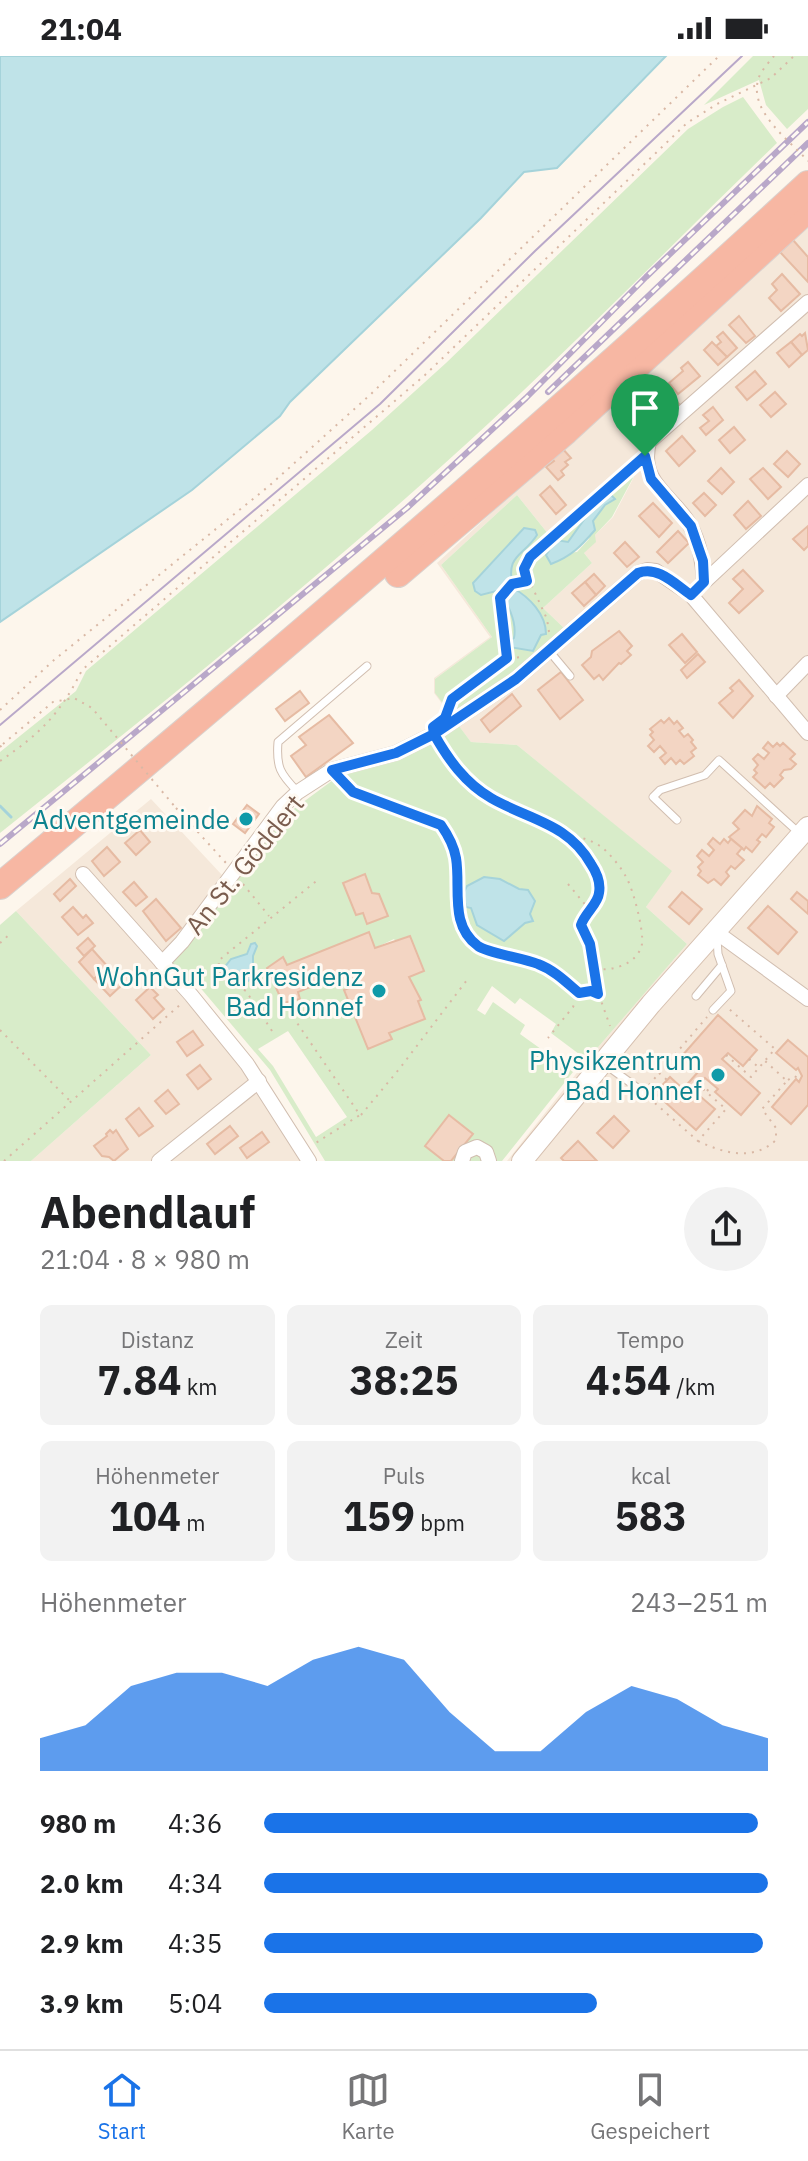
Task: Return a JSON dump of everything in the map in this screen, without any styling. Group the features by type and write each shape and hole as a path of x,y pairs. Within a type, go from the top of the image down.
{"highway":[{"path":"0,886 323,615 526,439 808,184"},
{"path":"0,908 566,431 808,209"}],"main road":[{"path":"522,1161 625,1035 805,831"}],"street":[{"path":"704,582 703,561 691,526 651,479 645,456 649,442 808,302"},
{"path":"691,595 808,485"},
{"name":"An St. Göddert","path":"162,963 182,942 283,806 298,792 332,770 396,753 434,734 516,679 638,573 656,571 691,595 808,733"},
{"path":"776,696 808,663"},
{"path":"83,874 191,995 259,1081 306,1156"},
{"path":"716,932 808,999"},
{"path":"159,1161 259,1081"},
{"path":"462,1161 465,1152 477,1147 486,1152 489,1161"}],"lane":[{"path":"550,652 570,676"},
{"path":"298,792 276,762 278,742 367,666"},
{"path":"677,820 653,797 660,790 705,775 719,760 805,831"},
{"path":"713,1010 731,991 716,932"},
{"path":"696,996 722,965"},
{"path":"602,1062 643,1092"}],"path":[{"path":"0,710 54,660 269,486 371,394 719,56"},
{"path":"774,56 760,75 755,95 762,110 808,161"},
{"path":"0,761 21,747 59,712 82,670 425,375 687,123 717,104 771,78 794,56"},
{"path":"550,652 545,645 549,628 547,619 524,569 530,557 645,456"},
{"path":"527,581 512,584 500,598 507,658 452,699 445,718 433,727 434,734 452,763 468,781 490,798 567,833 591,840 606,850 628,879 642,944 635,957 613,971 595,969"},
{"path":"2,745 53,702 74,698 92,708 271,918"},
{"path":"332,770 353,792 441,825 449,836 456,858 460,924 479,947 540,964 579,993"},
{"path":"567,833 599,877 599,896 581,925 590,944 598,994 613,1035 625,1035"},
{"path":"272,1031 246,991 223,979 218,961 320,878"},
{"path":"568,884 589,909"},
{"path":"0,943 11,933"},
{"path":"306,1156 360,1115 467,980"},
{"path":"579,993 591,991 598,994"},
{"path":"548,1038 573,1007 579,993"},
{"path":"4,1161 69,1100 191,995"},
{"path":"721,1002 775,1049 751,1077 726,1055"},
{"path":"713,1010 643,1092 698,1141 736,1155 750,1156 769,1148 776,1140 776,1128 762,1109 787,1081 794,1076 801,1079"},
{"path":"293,1017 360,1115"},
{"path":"703,1022 709,1025"},
{"path":"0,1030 69,1100"},
{"path":"749,1059 759,1067"},
{"path":"730,1066 734,1061"},
{"path":"765,1061 787,1081"},
{"path":"659,1073 667,1080"},
{"path":"698,1085 726,1109 698,1141"},
{"path":"706,1092 712,1085"}],"shaded area":[{"path":"808,221 808,1161 507,1161 587,1060 687,944 646,907 671,871 517,745 471,742 434,693 434,678 490,637 437,563","holes":["626,467 634,477 613,517 594,536 584,553 592,563 543,608 565,629 522,667 435,679 492,637 441,565 517,495 549,535"]},
{"path":"151,799 222,875 164,952 158,970 256,1080 305,1161 31,1161 151,1055 16,911"}],"green space":[{"path":"753,56 808,56 808,109 787,129 766,105 759,80 704,105"},
{"path":"743,97 777,143 558,357 424,482 267,617 0,833 0,752 76,691 86,671 372,430 446,363 688,129"},
{"path":"625,467 634,476 612,517 595,535 596,542 584,553 592,563 543,608 565,629 522,667 452,715 435,693 435,679 492,637 441,565 517,495 549,535","holes":["609,493 605,505 593,521 589,539 577,552 547,555 556,540 568,543 596,503","524,528 534,540 514,560 511,580 513,588 524,595 541,635 536,643 514,638 515,628 510,611 480,576"]},
{"path":"459,726 471,742 517,745 672,871 646,907 687,944 587,1060 551,1033 556,1024 520,998 515,1004 492,986 477,1010 485,1015 493,1002 525,1025 520,1034 573,1072 502,1161 451,1161 472,1134 425,1146 444,1161 325,1161 270,1070 198,985 191,991 168,963 287,814 348,769 403,758","holes":["368,932 375,948 410,936 424,971 409,977 421,1000 418,1001 425,1019 389,1033 392,1039 368,1049 344,990 349,988 344,977 336,980 334,977 298,992 300,999 283,1003 267,968 283,957 287,965","288,1031 347,1117 316,1137 273,1066 258,1049"]},
{"path":"16,911 151,1055 31,1161 0,1161 0,925"}],"water":[{"path":"0,56 666,56 557,168 524,172 481,218 290,402 280,416 192,490 0,622"},
{"path":"609,493 615,499 605,505 593,521 595,530 576,550 551,564 546,555 556,540 568,542 596,503"},
{"path":"524,528 535,530 537,535 513,562 511,577 513,588 536,607 543,620 546,634 541,635 533,651 509,647 508,642 514,638 515,632 508,606 496,591 481,595 475,591 473,583"},
{"path":"484,877 500,879 528,890 535,901 530,914 533,921 525,923 504,941 477,925 471,908 466,907 463,894 467,886"},
{"path":"255,943 253,977 242,983 229,980 224,968 231,959 247,954 251,944"}],"building":[{"path":"793,240 808,257 808,282 780,252"},
{"path":"782,274 800,294 781,311 769,298 777,290 772,284"},
{"path":"739,316 755,336 746,343 729,325"},
{"path":"723,332 737,348 727,357 716,346 721,342 717,337"},
{"path":"805,333 808,350 802,355 791,342"},
{"path":"712,342 727,357 718,365 704,350"},
{"path":"791,342 802,355 789,367 777,353"},
{"path":"688,362 700,376 678,394 669,383"},
{"path":"755,371 766,384 747,400 736,387"},
{"path":"663,388 679,404 667,415 652,400"},
{"path":"775,392 786,404 771,417 760,405"},
{"path":"644,403 659,419 641,437 629,424 635,419 631,415"},
{"path":"713,407 723,420 706,435 700,428 709,421 703,415"},
{"path":"734,427 745,440 730,453 719,440"},
{"path":"682,436 695,451 679,466 666,451"},
{"path":"562,448 571,458 565,462 568,465 561,471 564,475 558,480 546,467 554,461 551,457"},
{"path":"787,451 800,464 788,477 774,464"},
{"path":"721,468 734,482 722,494 708,481"},
{"path":"763,468 781,487 768,499 750,479"},
{"path":"550,486 566,505 556,514 540,495"},
{"path":"704,493 716,505 705,516 693,503"},
{"path":"748,501 761,516 746,529 734,515"},
{"path":"653,503 672,523 659,537 639,516"},
{"path":"808,526 808,546 804,550 793,539"},
{"path":"678,531 689,543 668,563 657,552"},
{"path":"625,542 639,557 627,567 614,553"},
{"path":"743,570 763,591 739,613 729,603 743,589 733,579"},
{"path":"594,574 605,586 596,595 585,582"},
{"path":"585,582 596,595 584,606 572,593"},
{"path":"619,631 632,646 627,651 631,655 603,680 599,675 594,679 582,665 591,657 592,651"},
{"path":"682,634 697,652 685,663 669,645"},
{"path":"698,654 705,662 687,678 681,670"},
{"path":"561,672 583,700 560,719 538,690"},
{"path":"739,680 753,696 733,718 719,703 733,691 730,688"},
{"path":"300,691 309,703 285,721 276,709"},
{"path":"512,694 521,706 490,732 481,720"},
{"path":"329,715 353,743 306,777 291,756 306,745 299,737"},
{"path":"669,718 674,724 677,721 683,728 679,731 684,737 688,734 696,748 691,752 694,756 684,764 680,760 676,764 671,758 665,764 660,758 666,753 660,746 654,752 648,746 654,740 650,729"},
{"path":"768,742 773,747 783,743 795,754 790,759 796,764 784,770 780,775 783,778 774,787 770,783 765,788 753,777 758,765 753,759 758,754 764,759 769,753 763,748"},
{"name":"Adventgemeinde","path":"247,805 259,814 245,833 233,824"},
{"path":"757,806 772,819 769,823 774,827 766,837 762,834 752,852 746,847 744,850 729,837 739,829 733,823 745,810 752,816"},
{"path":"140,830 150,842 136,855 125,843"},
{"path":"713,838 720,844 724,839 728,843 731,839 742,848 737,854 744,860 735,869 731,866 726,872 729,876 721,885 714,879 708,883 698,875 701,871 698,867 703,862 697,856 702,850 709,856 714,850 708,844"},
{"path":"107,847 120,862 104,876 92,861"},
{"path":"365,874 372,893 379,894 388,916 367,924 363,913 356,915 343,883"},
{"path":"70,879 76,886 60,901 54,894"},
{"path":"134,882 147,897 136,906 123,892"},
{"path":"682,892 702,909 689,924 669,907"},
{"path":"797,892 808,901 808,914 791,899"},
{"path":"156,899 181,928 166,941 143,911"},
{"path":"768,906 797,932 778,954 748,928"},
{"path":"73,907 93,923 78,935 62,917"},
{"name":"WohnGut Parkresidenz Bad Honnef","path":"369,932 375,948 410,936 424,971 409,977 421,1000 418,1001 425,1019 389,1033 392,1039 368,1049 344,990 349,988 344,977 336,980 334,977 298,992 300,999 283,1003 267,968 283,957 287,965"},
{"path":"88,938 95,946 84,956 77,948"},
{"path":"92,949 108,967 94,979 79,962"},
{"path":"108,967 123,984 110,996 94,979"},
{"path":"150,987 158,995 154,998 164,1009 153,1019 136,1000"},
{"name":"Physikzentrum Bad Honnef","path":"718,1015 757,1050 743,1066 728,1053 722,1059 760,1093 741,1115 715,1092 718,1089 705,1078 694,1091 715,1109 696,1130 655,1093 670,1077 683,1089 698,1072 681,1057"},
{"path":"193,1031 203,1045 187,1056 177,1042"},
{"path":"788,1040 808,1057 808,1105 791,1124 772,1107 802,1076 798,1068 796,1070 776,1053"},
{"path":"200,1065 211,1079 198,1089 187,1075"},
{"path":"168,1090 179,1104 166,1114 155,1101"},
{"path":"139,1108 153,1126 139,1136 126,1119"},
{"path":"449,1115 473,1134 451,1161 444,1161 425,1146"},
{"path":"614,1116 629,1131 613,1148 597,1133"},
{"path":"230,1126 238,1136 215,1154 207,1144"},
{"path":"110,1130 113,1133 116,1130 128,1149 114,1161 102,1156 94,1146"},
{"path":"262,1132 269,1142 247,1158 240,1148"},
{"path":"578,1141 597,1161 564,1161 561,1158"}],"waterway":[{"path":"0,806 11,817"}],"tram line":[{"path":"0,725 380,404 535,251 742,56"}],"railway":[{"path":"0,844 407,508 526,398 646,277 808,122"},
{"path":"548,392 808,143"}],"place":[{"name":"Adventgemeinde","path":"246,819"},
{"name":"WohnGut Parkresidenz Bad Honnef","path":"379,991"},
{"name":"Physikzentrum Bad Honnef","path":"718,1075"}],"route":[{"path":"645,456 530,557 524,569 527,581 512,584 500,598 507,658 452,699 445,718 433,727 434,734 396,753 332,770 353,792 441,825 449,836 456,858 460,924 479,947 540,964 579,993 591,991 598,994 590,944 581,925 599,896 599,877 567,833 490,798 468,781 452,763 434,734 516,679 638,573 656,571 691,595 704,582 703,561 691,526 651,479 645,456"}]}
